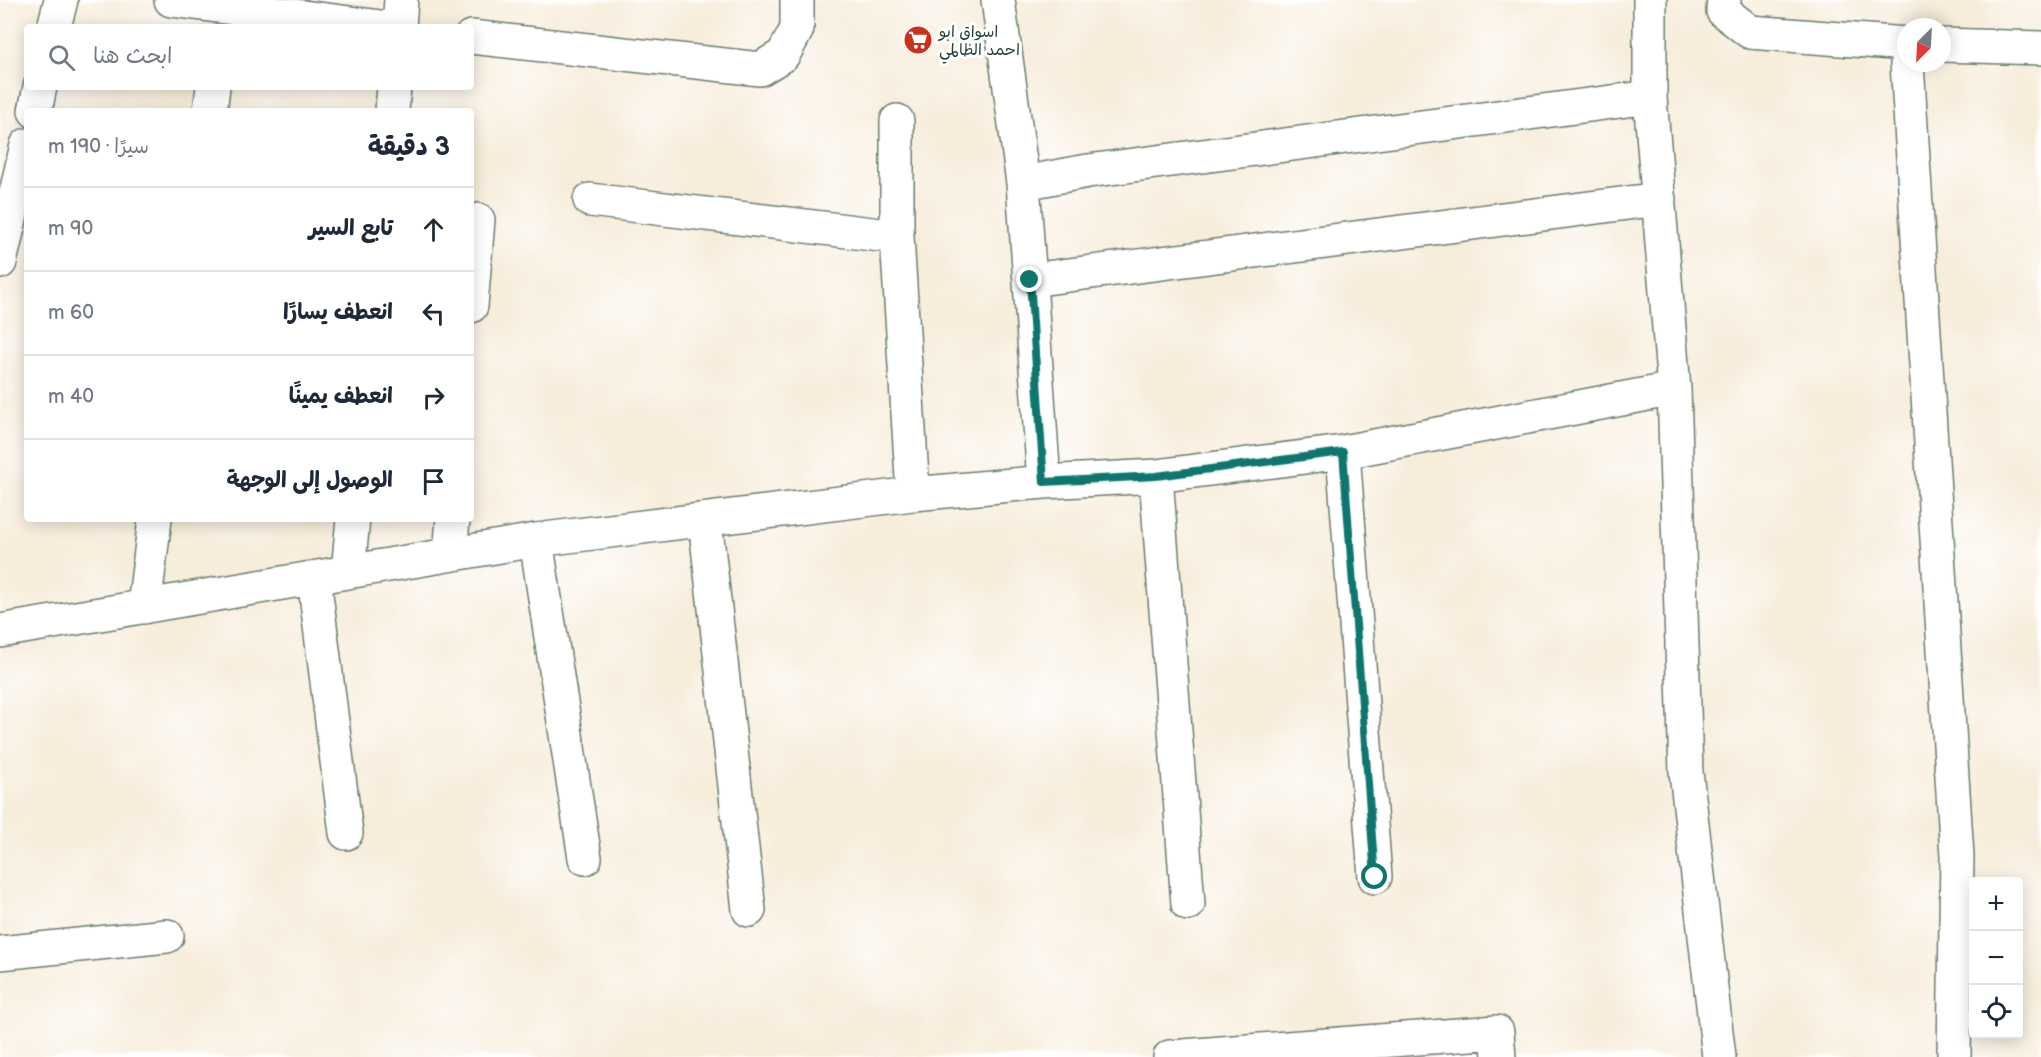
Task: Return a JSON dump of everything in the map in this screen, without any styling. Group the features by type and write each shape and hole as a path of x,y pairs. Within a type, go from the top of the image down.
{"street":[{"path":"55,24 61,0"},
{"path":"171,0 223,17 334,24"},
{"path":"399,24 401,0"},
{"path":"474,37 760,69 783,55 796,29 797,0"},
{"path":"998,0 1023,183 1044,482"},
{"path":"1650,0 1650,97 1674,389 1686,772 1719,1057"},
{"path":"1724,0 1723,11 1750,32 1897,43"},
{"path":"1951,45 2041,48"},
{"path":"1908,72 1957,856 1954,1057"},
{"path":"36,108 39,90"},
{"path":"210,108 213,90"},
{"path":"392,108 394,90"},
{"path":"1023,183 1089,171 1650,97"},
{"path":"897,121 897,237 914,494"},
{"path":"0,262 24,158"},
{"path":"1030,280 1659,199"},
{"path":"590,200 897,237"},
{"path":"474,269 478,220"},
{"path":"0,631 536,540 914,494 1044,482 1156,476 1343,452 1674,389"},
{"path":"1343,452 1375,877"},
{"path":"1156,476 1188,904"},
{"path":"705,520 749,910"},
{"path":"144,607 155,522"},
{"path":"348,572 353,522"},
{"path":"450,554 453,522"},
{"path":"536,540 585,858"},
{"path":"314,578 346,833"},
{"path":"0,953 167,936"},
{"path":"1170,1057 1497,1032 1499,1057"}],"place":[{"name":"اسواق ابو احمد الظالمي","path":"918,40"}],"route":[{"path":"1030,280 1044,482 1156,476 1343,452 1375,877"}]}
